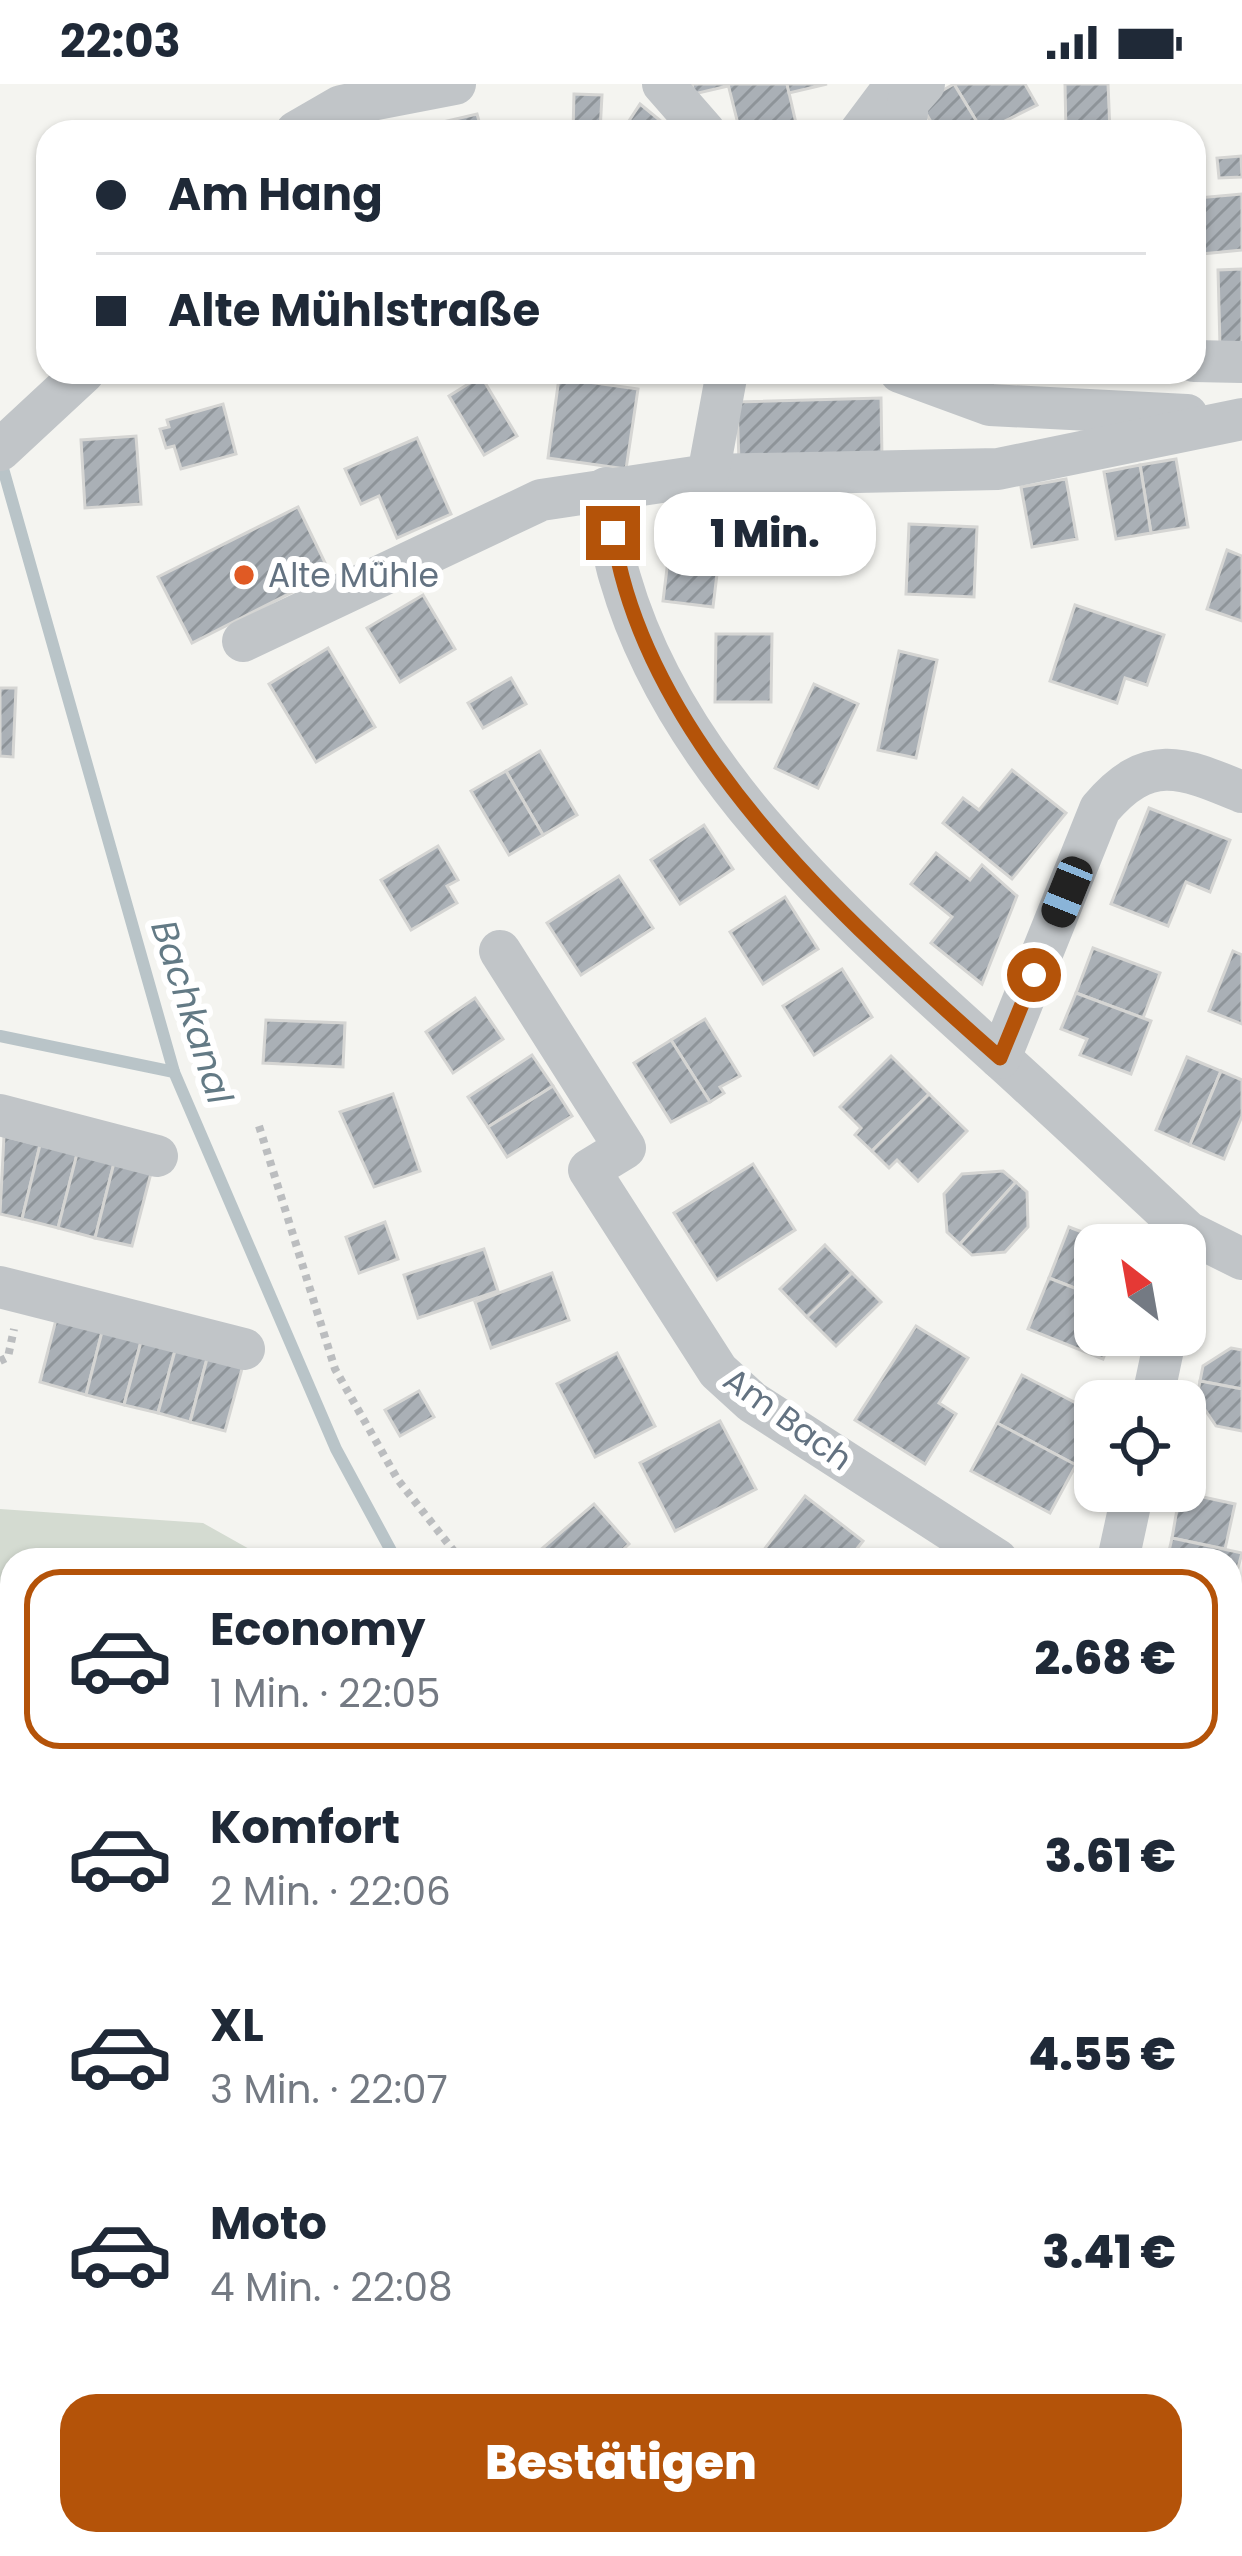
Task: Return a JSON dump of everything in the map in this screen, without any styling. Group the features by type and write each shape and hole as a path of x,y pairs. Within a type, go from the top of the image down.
{"street":[{"path":"310,120 338,95 455,84"},
{"path":"663,84 694,120"},
{"path":"869,120 896,84"},
{"path":"906,120 908,102 924,84"},
{"path":"1206,362 1242,362"},
{"path":"12,439 72,384"},
{"path":"708,476 725,384"},
{"path":"932,384 990,406 1242,418"},
{"path":"990,406 998,469"},
{"path":"243,641 541,500 708,476 998,469 1242,418"},
{"path":"606,488 620,578 657,667 710,760 811,877 912,980 1172,1224"},
{"path":"1000,1058 1100,809 1119,786 1149,771 1183,768 1242,792"},
{"name":"Am Bach","path":"500,951 625,1148 589,1170 718,1371 752,1402 978,1548"},
{"path":"0,1115 157,1156"},
{"path":"1206,1246 1242,1259"},
{"path":"0,1287 244,1349"},
{"path":"1121,1548 1128,1512"}],"path":[{"path":"259,1126 335,1369 398,1480 451,1548"}],"shaded area":[{"path":"0,1509 203,1523 248,1548 0,1548"}],"building":[{"path":"692,84 728,84 728,86 694,94"},
{"path":"728,84 787,84 795,120 737,120"},
{"path":"787,84 827,84 789,93"},
{"path":"954,84 1025,84 1037,105 1007,120 976,120"},
{"path":"954,84 976,120 930,120 920,103"},
{"path":"1065,84 1108,84 1110,120 1066,120"},
{"path":"574,94 602,95 601,120 573,120"},
{"path":"640,104 660,120 630,120"},
{"path":"1241,156 1242,177 1219,178 1217,158"},
{"path":"1242,194 1242,250 1206,254 1206,197"},
{"path":"1242,269 1242,345 1220,346 1218,270"},
{"path":"468,384 486,384 517,436 484,455 449,396"},
{"path":"558,384 638,389 626,469 548,458"},
{"path":"881,398 882,458 739,462 737,402"},
{"path":"223,404 236,454 181,469 174,446 166,448 160,429 169,427 167,420"},
{"path":"136,436 141,504 85,508 81,440"},
{"path":"417,438 451,514 397,538 379,496 361,504 345,469"},
{"path":"1176,459 1188,527 1151,533 1140,465"},
{"path":"1140,465 1151,533 1116,539 1104,472"},
{"path":"1066,479 1077,539 1032,547 1021,487"},
{"path":"740,488 791,493 784,562 734,557"},
{"path":"676,495 726,500 713,607 663,601"},
{"name":"Alte Mühle","path":"298,507 330,573 192,643 158,577"},
{"path":"909,524 977,527 974,597 906,594"},
{"path":"1227,550 1242,556 1242,621 1207,609"},
{"path":"423,595 455,649 400,682 367,628"},
{"path":"1075,605 1164,635 1147,685 1125,678 1117,703 1050,681"},
{"path":"716,634 772,634 771,702 715,702"},
{"path":"328,648 375,727 316,762 269,684"},
{"path":"899,651 937,660 916,758 878,750"},
{"path":"511,678 526,704 483,728 468,703"},
{"path":"814,684 858,704 818,788 775,768"},
{"path":"0,688 16,688 13,757 0,756"},
{"path":"540,751 577,815 543,835 506,771"},
{"path":"1012,770 1066,813 1012,879 943,823 963,798 979,810"},
{"path":"506,771 543,835 509,855 471,791"},
{"path":"1149,808 1230,840 1210,892 1186,882 1168,926 1111,904"},
{"path":"704,825 733,869 680,904 651,860"},
{"path":"438,846 458,880 447,886 457,903 411,930 381,880"},
{"path":"936,853 970,880 982,865 1017,896 982,984 931,943 952,917 911,884"},
{"path":"619,876 653,928 581,975 547,923"},
{"path":"785,897 818,949 763,984 730,932"},
{"path":"1093,948 1160,973 1143,1018 1076,993"},
{"path":"1233,951 1242,955 1242,1024 1209,1011"},
{"path":"842,969 872,1017 814,1055 783,1006"},
{"path":"1076,993 1151,1021 1131,1074 1080,1055 1087,1039 1061,1029"},
{"path":"475,998 503,1039 453,1073 426,1032"},
{"path":"705,1019 740,1076 720,1087 724,1093 710,1102 671,1040"},
{"path":"266,1020 345,1023 343,1067 263,1063"},
{"path":"671,1040 710,1102 671,1122 634,1063"},
{"path":"532,1055 553,1086 488,1127 468,1097"},
{"path":"891,1056 929,1094 872,1151 855,1135 861,1128 840,1107"},
{"path":"1187,1057 1221,1071 1190,1145 1156,1130"},
{"path":"1221,1071 1242,1080 1242,1116 1224,1159 1190,1145"},
{"path":"553,1086 572,1116 507,1157 488,1127"},
{"path":"393,1094 420,1171 374,1187 340,1112"},
{"path":"929,1094 967,1131 918,1181 897,1160 889,1168 872,1151"},
{"path":"4,1136 40,1145 22,1219 0,1214"},
{"path":"40,1145 77,1154 58,1228 22,1219"},
{"path":"77,1154 114,1163 95,1238 58,1228"},
{"path":"114,1163 151,1173 132,1246 95,1238"},
{"path":"753,1164 795,1230 717,1280 674,1213"},
{"path":"1003,1171 1016,1182 960,1244 947,1232 944,1194 962,1174"},
{"path":"1016,1182 1027,1192 1028,1227 1005,1252 972,1255 960,1244"},
{"path":"385,1222 398,1259 359,1273 346,1237"},
{"path":"1069,1227 1074,1229 1074,1288 1049,1278"},
{"path":"825,1245 852,1273 807,1317 780,1289"},
{"path":"484,1249 498,1291 418,1318 404,1275"},
{"path":"552,1273 569,1320 491,1348 475,1302"},
{"path":"852,1273 881,1302 836,1346 807,1317"},
{"path":"1049,1278 1074,1288 1074,1347 1028,1329"},
{"path":"57,1316 103,1328 86,1395 40,1382"},
{"path":"916,1326 968,1358 939,1403 956,1414 925,1464 855,1420"},
{"path":"103,1328 142,1338 124,1405 86,1395"},
{"path":"142,1338 176,1347 158,1413 124,1405"},
{"path":"176,1347 208,1355 190,1422 158,1413"},
{"path":"1231,1348 1242,1350 1242,1389 1200,1380 1203,1366"},
{"path":"617,1353 655,1426 595,1457 557,1384"},
{"path":"208,1355 243,1365 225,1431 190,1422"},
{"path":"1022,1375 1074,1402 1074,1464 997,1423"},
{"path":"1206,1382 1242,1389 1242,1431 1216,1426 1206,1411"},
{"path":"419,1391 434,1417 400,1436 385,1410"},
{"path":"720,1421 756,1489 675,1531 640,1463"},
{"path":"997,1423 1074,1464 1050,1513 971,1471"},
{"path":"805,1496 863,1541 857,1548 765,1548"},
{"path":"1206,1498 1235,1504 1225,1548 1172,1538 1177,1512 1206,1512"},
{"path":"594,1504 629,1544 625,1548 543,1548"},
{"path":"1172,1538 1219,1548 1170,1548"}],"waterway":[{"name":"Bachkanal","path":"0,458 174,1072 336,1449 390,1548"},
{"path":"0,1036 174,1072"}],"place":[{"name":"Alte Mühle","path":"244,575"}],"route":[{"path":"613,533 620,578 657,667 710,760 811,877 912,980 1000,1058 1034,975"}]}
